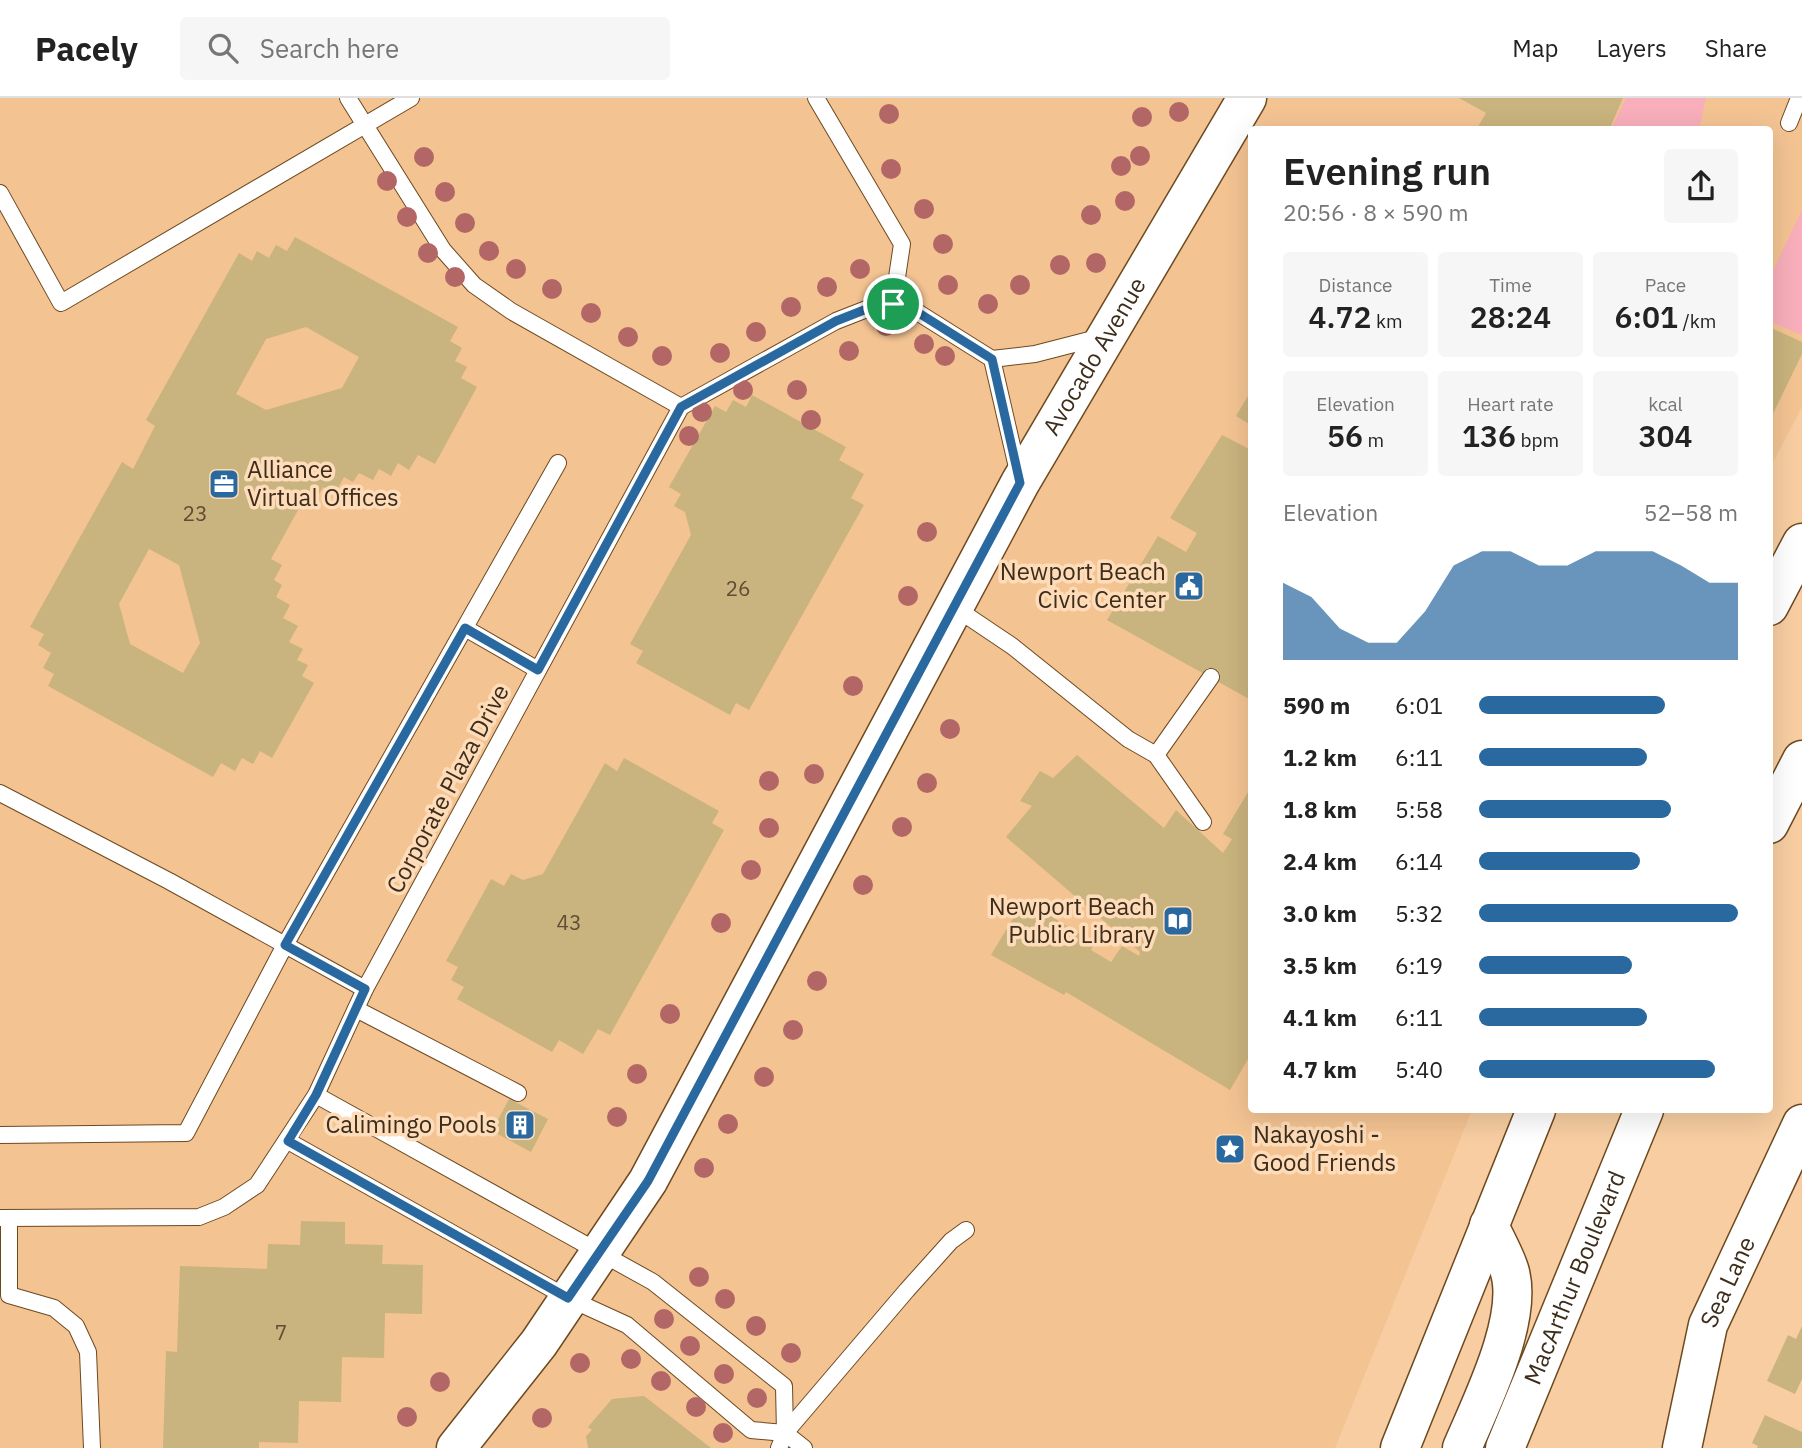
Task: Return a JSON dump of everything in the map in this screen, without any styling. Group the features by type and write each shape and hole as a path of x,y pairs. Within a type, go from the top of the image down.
{"street":[{"name":"Avocado Avenue","path":"456,1448 539,1342 648,1181 1020,483 1247,98"},
{"path":"1773,598 1802,543"},
{"path":"1773,816 1802,760"},
{"path":"1400,1448 1535,1113"},
{"name":"MacArthur Boulevard","path":"1505,1448 1643,1113"},
{"name":"Sea Lane","path":"1682,1448 1708,1325 1802,1124"},
{"path":"1462,1448 1496,1369 1513,1301 1510,1270 1489,1225"}],"lane":[{"path":"348,98 443,250 474,285 511,311 681,407 836,321 882,303 906,305 992,359 1035,354 1107,336"},
{"path":"0,193 61,303 411,98"},
{"path":"816,98 902,244 893,304"},
{"path":"1789,123 1799,98"},
{"path":"992,359 1020,483"},
{"name":"Corporate Plaza Drive","path":"5,1218 199,1217 224,1207 257,1185 316,1095 365,989 681,407"},
{"path":"0,1135 186,1133 285,945 558,463"},
{"path":"954,607 1012,646 1128,739 1156,755 1203,822"},
{"path":"465,628 538,670"},
{"path":"1156,755 1211,677"},
{"path":"0,793 169,881 365,989"},
{"path":"356,1009 517,1093"},
{"path":"316,1095 653,1282 784,1385 782,1440"},
{"path":"288,1141 568,1298 627,1325 751,1430 804,1448"},
{"path":"5,1218 9,1295 54,1308 76,1326 88,1352 93,1448"},
{"path":"782,1440 916,1280 951,1241 966,1230"}],"shaded area":[{"path":"0,98 1802,98 1802,407 1773,462 1773,126 1248,126 1248,1113 1471,1113 1335,1448 0,1448"},
{"path":"1626,98 1706,98 1700,126 1612,126"},
{"path":"1802,210 1802,335 1773,323 1773,271"}],"building":[{"path":"1459,98 1623,98 1611,126 1478,126 1486,113"},
{"path":"295,237 458,327 450,341 462,348 455,361 467,367 461,378 477,387 435,464 418,455 409,470 398,463 391,476 379,469 373,480 359,473 353,482 344,477 335,494 323,487 317,497 308,492 271,559 282,565 274,580 282,585 276,597 290,605 283,618 298,626 289,642 303,649 297,660 308,665 302,676 314,683 272,758 260,751 253,764 242,758 235,771 221,763 213,777 48,686 54,674 43,668 51,653 38,645 44,634 30,627 122,462 133,469 155,426 146,420 239,253 252,261 257,251 269,258 276,245 287,251","holes":["306,327 359,357 342,388 266,410 236,394 266,339","149,549 179,565 200,643 183,673 130,644 119,604"]},
{"path":"1773,329 1802,342 1802,354 1773,414"},
{"path":"752,395 846,447 839,460 864,474 851,498 864,505 749,710 736,703 730,715 636,663 643,651 630,644 691,535 685,512 674,506 681,494 669,487 715,406 726,412 733,400 746,407"},
{"path":"1248,396 1248,423 1236,416"},
{"name":"Newport Beach Civic Center","path":"1222,435 1248,448 1248,698 1107,620 1158,536 1186,552 1197,533 1170,518"},
{"name":"Newport Beach Public Library","path":"1077,755 1164,828 1176,810 1223,853 1232,839 1223,834 1248,792 1248,1059 1230,1090 1066,992 1064,995 991,955 1024,900 1095,943 1091,950 1111,962 1122,946 1139,956 1140,952 1006,837 1032,806 1020,801 1040,771 1053,778"},
{"path":"624,758 719,811 712,823 724,830 610,1035 598,1029 583,1054 559,1040 552,1052 457,999 464,987 451,980 458,967 446,961 491,879 504,886 511,874 523,880 543,874 605,763 617,771"},
{"name":"Calimingo Pools","path":"509,1099 548,1119 531,1152 492,1131"},
{"path":"301,1221 345,1222 345,1244 383,1245 382,1264 423,1265 422,1314 385,1313 384,1358 342,1357 341,1402 299,1401 298,1443 259,1442 259,1448 163,1448 166,1351 177,1352 180,1266 267,1269 268,1244 300,1245"},
{"path":"1802,1326 1802,1379 1795,1394 1767,1381 1788,1335 1796,1339"},
{"path":"644,1396 711,1448 588,1448 586,1436 592,1430 588,1427 612,1399"},
{"path":"1765,1415 1802,1432 1802,1448 1757,1448 1758,1446 1752,1443"}],"place":[{"name":"Alliance Virtual Offices","path":"224,484"},
{"name":"Newport Beach Civic Center","path":"1189,586"},
{"name":"Newport Beach Public Library","path":"1178,921"},
{"name":"Calimingo Pools","path":"520,1125"},
{"name":"Nakayoshi - Good Friends","path":"1230,1149"}],"route":[{"path":"882,303 893,304 906,305 992,359 1020,483 648,1181 568,1298 288,1141 316,1095 365,989 285,945 465,628 538,670 681,407 836,321 882,303"}]}
